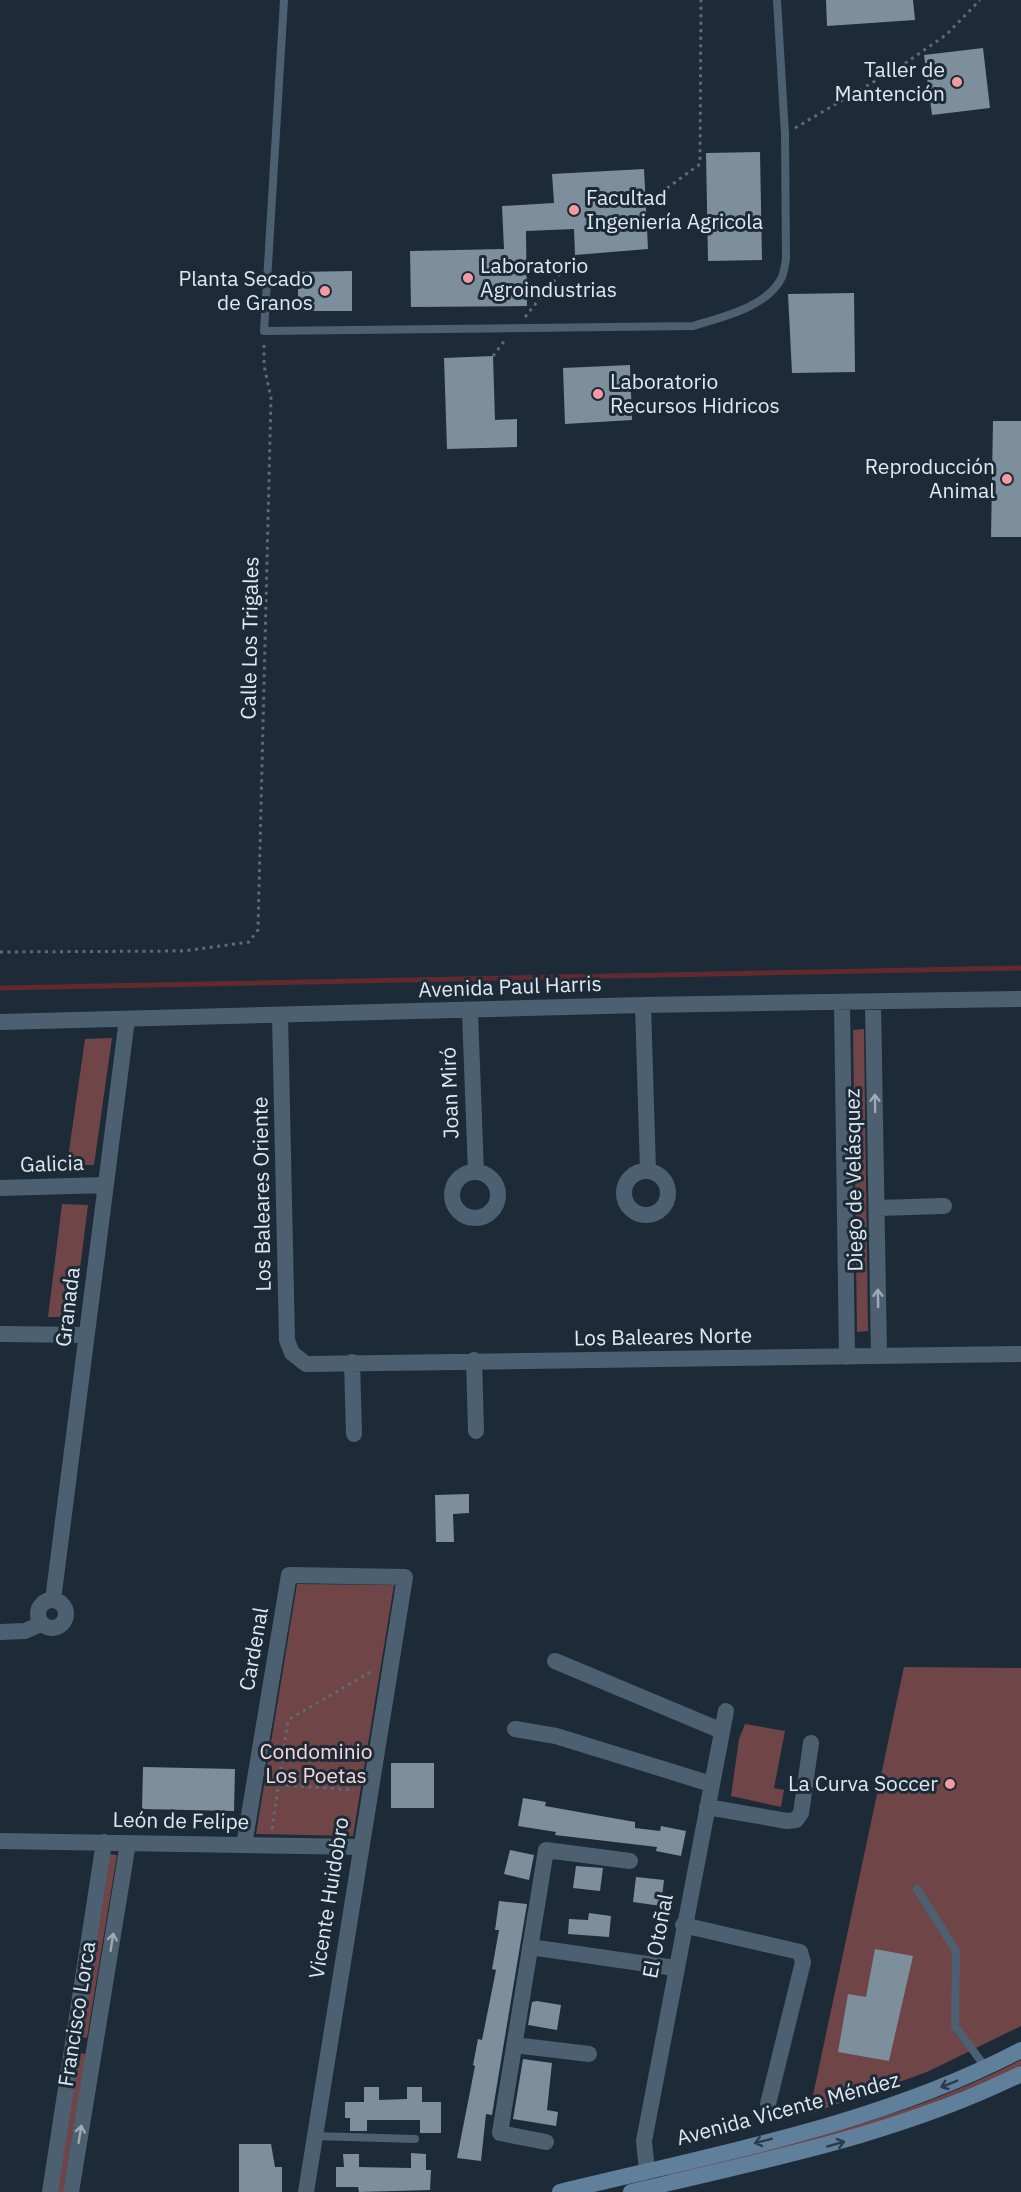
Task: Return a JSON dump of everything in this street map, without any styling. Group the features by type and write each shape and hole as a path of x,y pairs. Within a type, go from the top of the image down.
{"main road":[{"name":"Avenida Vicente Méndez","path":"560,2192 879,2110 986,2068 1021,2050"},
{"name":"Avenida Vicente Méndez","path":"632,2192 825,2147 890,2128 1021,2074"}],"street":[{"name":"Avenida Paul Harris","path":"0,1022 470,1012 643,1005 1021,999"},
{"name":"Diego de Velásquez","path":"873,1002 879,1356"},
{"name":"Diego de Velásquez","path":"842,1003 847,1357"},
{"path":"643,1005 648,1171"},
{"name":"Joan Miró","path":"470,1012 476,1172"},
{"name":"Los Baleares Oriente","path":"280,1016 287,1340 292,1353 306,1364"},
{"name":"Granada","path":"0,1632 25,1631 42,1624 50,1628 63,1622 64,1608 53,1600 127,1019"},
{"name":"Galicia","path":"0,1188 106,1185"},
{"path":"877,1208 944,1206"},
{"path":"0,1334 87,1335"},
{"name":"Los Baleares Norte","path":"306,1364 1021,1354"},
{"path":"474,1360 476,1431"},
{"path":"352,1362 354,1434"},
{"name":"Cardenal","path":"244,1845 289,1575 405,1577"},
{"name":"Vicente Huidobro","path":"306,2192 405,1577"},
{"path":"555,1661 722,1731"},
{"name":"El Otoñal","path":"647,2170 644,2141 683,1924 726,1712"},
{"path":"515,1729 556,1736 711,1784"},
{"path":"707,1807 787,1821 796,1820 801,1813 811,1743"},
{"name":"León de Felipe","path":"0,1841 361,1847"},
{"name":"Francisco Lorca","path":"50,2192 104,1842"},
{"name":"Francisco Lorca","path":"71,2192 128,1843"},
{"path":"546,2142 500,2133 546,1850 630,1861"},
{"path":"683,1924 800,1952 803,1962 768,2104"},
{"path":"530,1947 675,1968"},
{"path":"73,2043 94,2047"},
{"path":"514,2045 589,2054"}],"lane":[{"path":"284,0 264,331 693,326 742,311 772,290 782,277 786,258 785,134 777,0"},
{"path":"917,1889 956,1951 955,2026 986,2068"},
{"path":"314,2136 415,2139"}],"path":[{"path":"655,197 700,164 701,0"},
{"path":"785,134 904,64 946,34 980,0"},
{"path":"522,319 575,255"},
{"name":"Calle Los Trigales","path":"0,952 184,951 249,942 258,930 270,398 264,365 264,331"},
{"path":"493,356 508,338"},
{"path":"269,1845 288,1720 391,1660"},
{"path":"254,1783 370,1792"}],"green space":[{"path":"864,1029 868,1331 857,1332 853,1030"},
{"path":"112,1038 94,1165 67,1165 85,1039"},
{"path":"62,1204 88,1205 74,1317 48,1317"},
{"name":"Condominio Los Poetas","path":"297,1584 394,1585 353,1836 256,1834"},
{"name":"La Curva Soccer","path":"904,1667 1021,1668 1021,2026 927,2072 809,2114"},
{"path":"745,1724 785,1731 774,1788 784,1790 781,1807 731,1796 739,1739"},
{"path":"109,1854 117,1855 87,2038 80,2037"},
{"path":"78,2053 86,2054 63,2192 54,2192"},
{"path":"1021,2060 1021,2065 1002,2075 878,2125 668,2178 669,2172 804,2140 893,2114 979,2080"}],"building":[{"path":"826,0 913,0 915,20 827,26"},
{"name":"Taller de Mantención","path":"983,48 990,108 932,115 924,55"},
{"path":"760,152 762,260 708,261 706,153"},
{"path":"644,169 648,249 575,255 574,229 526,231 527,306 411,307 410,251 504,249 502,206 554,203 552,174"},
{"name":"Planta Secado de Granos","path":"352,271 352,311 298,311 298,272"},
{"path":"854,293 855,372 792,373 788,294"},
{"path":"493,356 495,420 517,419 517,447 447,449 444,358"},
{"name":"Laboratorio Recursos Hidricos","path":"630,365 632,420 565,424 563,368"},
{"name":"Reproducción Animal","path":"993,421 1021,421 1021,537 991,537"},
{"path":"469,1494 469,1513 453,1514 454,1542 436,1542 435,1495"},
{"path":"391,1763 434,1763 434,1808 391,1808"},
{"path":"143,1767 235,1769 234,1811 142,1809"},
{"path":"523,1798 546,1802 545,1806 635,1822 635,1828 660,1831 661,1826 686,1831 681,1856 656,1851 657,1847 555,1835 556,1832 518,1826"},
{"path":"510,1850 534,1855 529,1880 504,1874"},
{"path":"576,1866 603,1868 600,1891 573,1888"},
{"path":"636,1877 664,1880 661,1906 633,1902"},
{"path":"499,1901 527,1904 492,2115 486,2114 481,2161 457,2158 478,2039 482,2040 496,1970 492,1969 499,1930 495,1930"},
{"path":"589,1913 611,1916 609,1937 568,1934 569,1919 588,1920"},
{"path":"875,1949 913,1956 889,2061 838,2052 848,1994 866,1997"},
{"path":"532,2002 561,2005 557,2030 528,2025"},
{"path":"523,2059 552,2063 547,2110 558,2112 556,2126 513,2119"},
{"path":"364,2087 379,2087 379,2100 407,2099 407,2087 422,2087 422,2102 441,2102 441,2133 420,2133 420,2120 367,2120 367,2131 350,2131 350,2118 345,2118 345,2102 364,2102"},
{"path":"239,2144 271,2144 275,2167 282,2167 282,2192 239,2192"},
{"path":"411,2153 426,2154 426,2170 431,2170 430,2190 359,2192 358,2187 336,2187 336,2167 344,2167 343,2154 359,2154 359,2167 411,2168"}],"waterway":[{"path":"0,988 1021,968"}],"place":[{"name":"Taller de Mantención","path":"957,82"},
{"name":"Facultad Ingeniería Agricola","path":"574,210"},
{"name":"Laboratorio Agroindustrias","path":"468,278"},
{"name":"Planta Secado de Granos","path":"325,291"},
{"name":"Laboratorio Recursos Hidricos","path":"598,394"},
{"name":"Reproducción Animal","path":"1007,479"},
{"name":"La Curva Soccer","path":"950,1784"}]}
